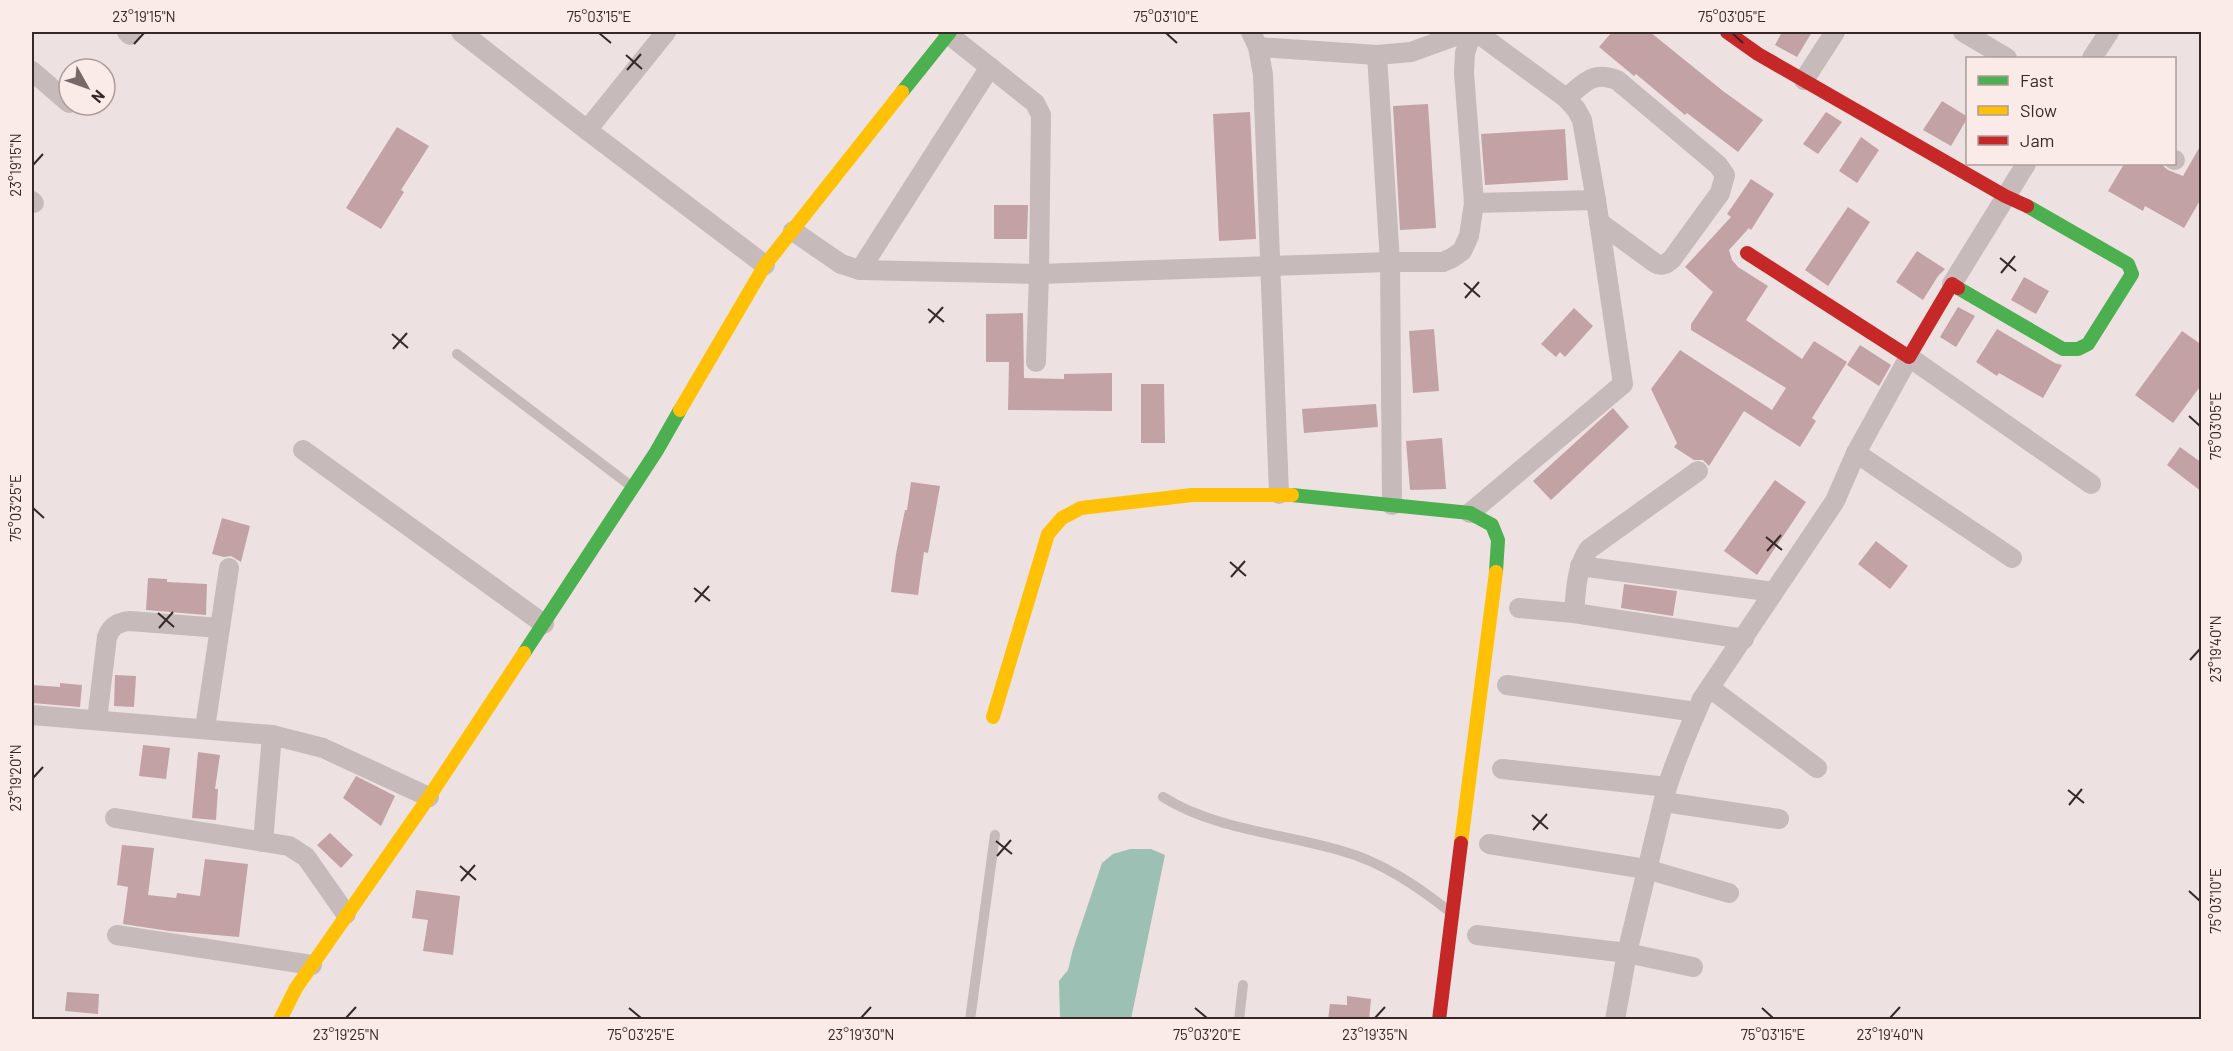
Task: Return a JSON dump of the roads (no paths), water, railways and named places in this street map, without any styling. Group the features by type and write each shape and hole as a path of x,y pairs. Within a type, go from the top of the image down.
{"street":[{"path":"461,32 765,265"},
{"path":"587,130 666,32"},
{"path":"1279,494 1263,75 1255,39 1377,55 1411,52 1466,32"},
{"path":"793,231 841,264 861,270 1039,274 1443,262 1462,251 1469,236 1474,203 1464,73 1465,53 1474,32 1566,98 1582,120 1623,384 1470,513"},
{"path":"1727,32 1758,54 2005,196 2022,203 2119,258 2128,264 2132,274 2088,344 2078,350 2063,349 1953,285"},
{"path":"1804,80 1835,32"},
{"path":"1963,32 2005,57"},
{"path":"2093,57 2109,32"},
{"path":"280,1020 296,988 429,797 633,488 765,265 956,40 1035,103 1041,115 1036,362"},
{"path":"1377,55 1390,262 1392,505"},
{"path":"861,270 990,67"},
{"path":"32,71 57,93"},
{"path":"1566,98 1592,77 1605,75 1617,80 1719,165 1725,175 1720,193 1672,260 1665,265 1660,266 1655,263 1599,222"},
{"path":"1615,1020 1646,869 1666,795 1696,712 1835,501 1856,453 1909,357 2025,165"},
{"path":"1474,203 1596,200"},
{"path":"1747,253 1909,357 2091,484"},
{"path":"303,450 544,624"},
{"path":"1856,453 2012,558"},
{"path":"1574,613 1580,566 1589,549 1698,471"},
{"path":"993,717 1048,534 1057,521 1081,508 1192,495 1279,494 1470,513 1492,525 1498,540 1498,555 1439,1020"},
{"path":"1580,566 1774,592"},
{"path":"205,728 229,568"},
{"path":"1519,608 1574,613 1744,639"},
{"path":"96,720 107,638 117,623 130,621 220,628"},
{"path":"1508,685 1696,712"},
{"path":"1710,688 1817,768"},
{"path":"32,715 272,735 323,748 429,797"},
{"path":"263,842 272,735"},
{"path":"1502,769 1666,795 1779,819"},
{"path":"116,818 289,846 306,857 346,914"},
{"path":"1489,844 1646,869 1729,893"},
{"path":"117,935 312,965"},
{"path":"1477,935 1627,953 1693,967"}],"lane":[{"path":"457,354 633,488"},
{"path":"1163,797 1193,813 1344,851 1416,885 1452,914"},
{"path":"970,1020 995,835"},
{"path":"1239,1020 1243,985"}]}
